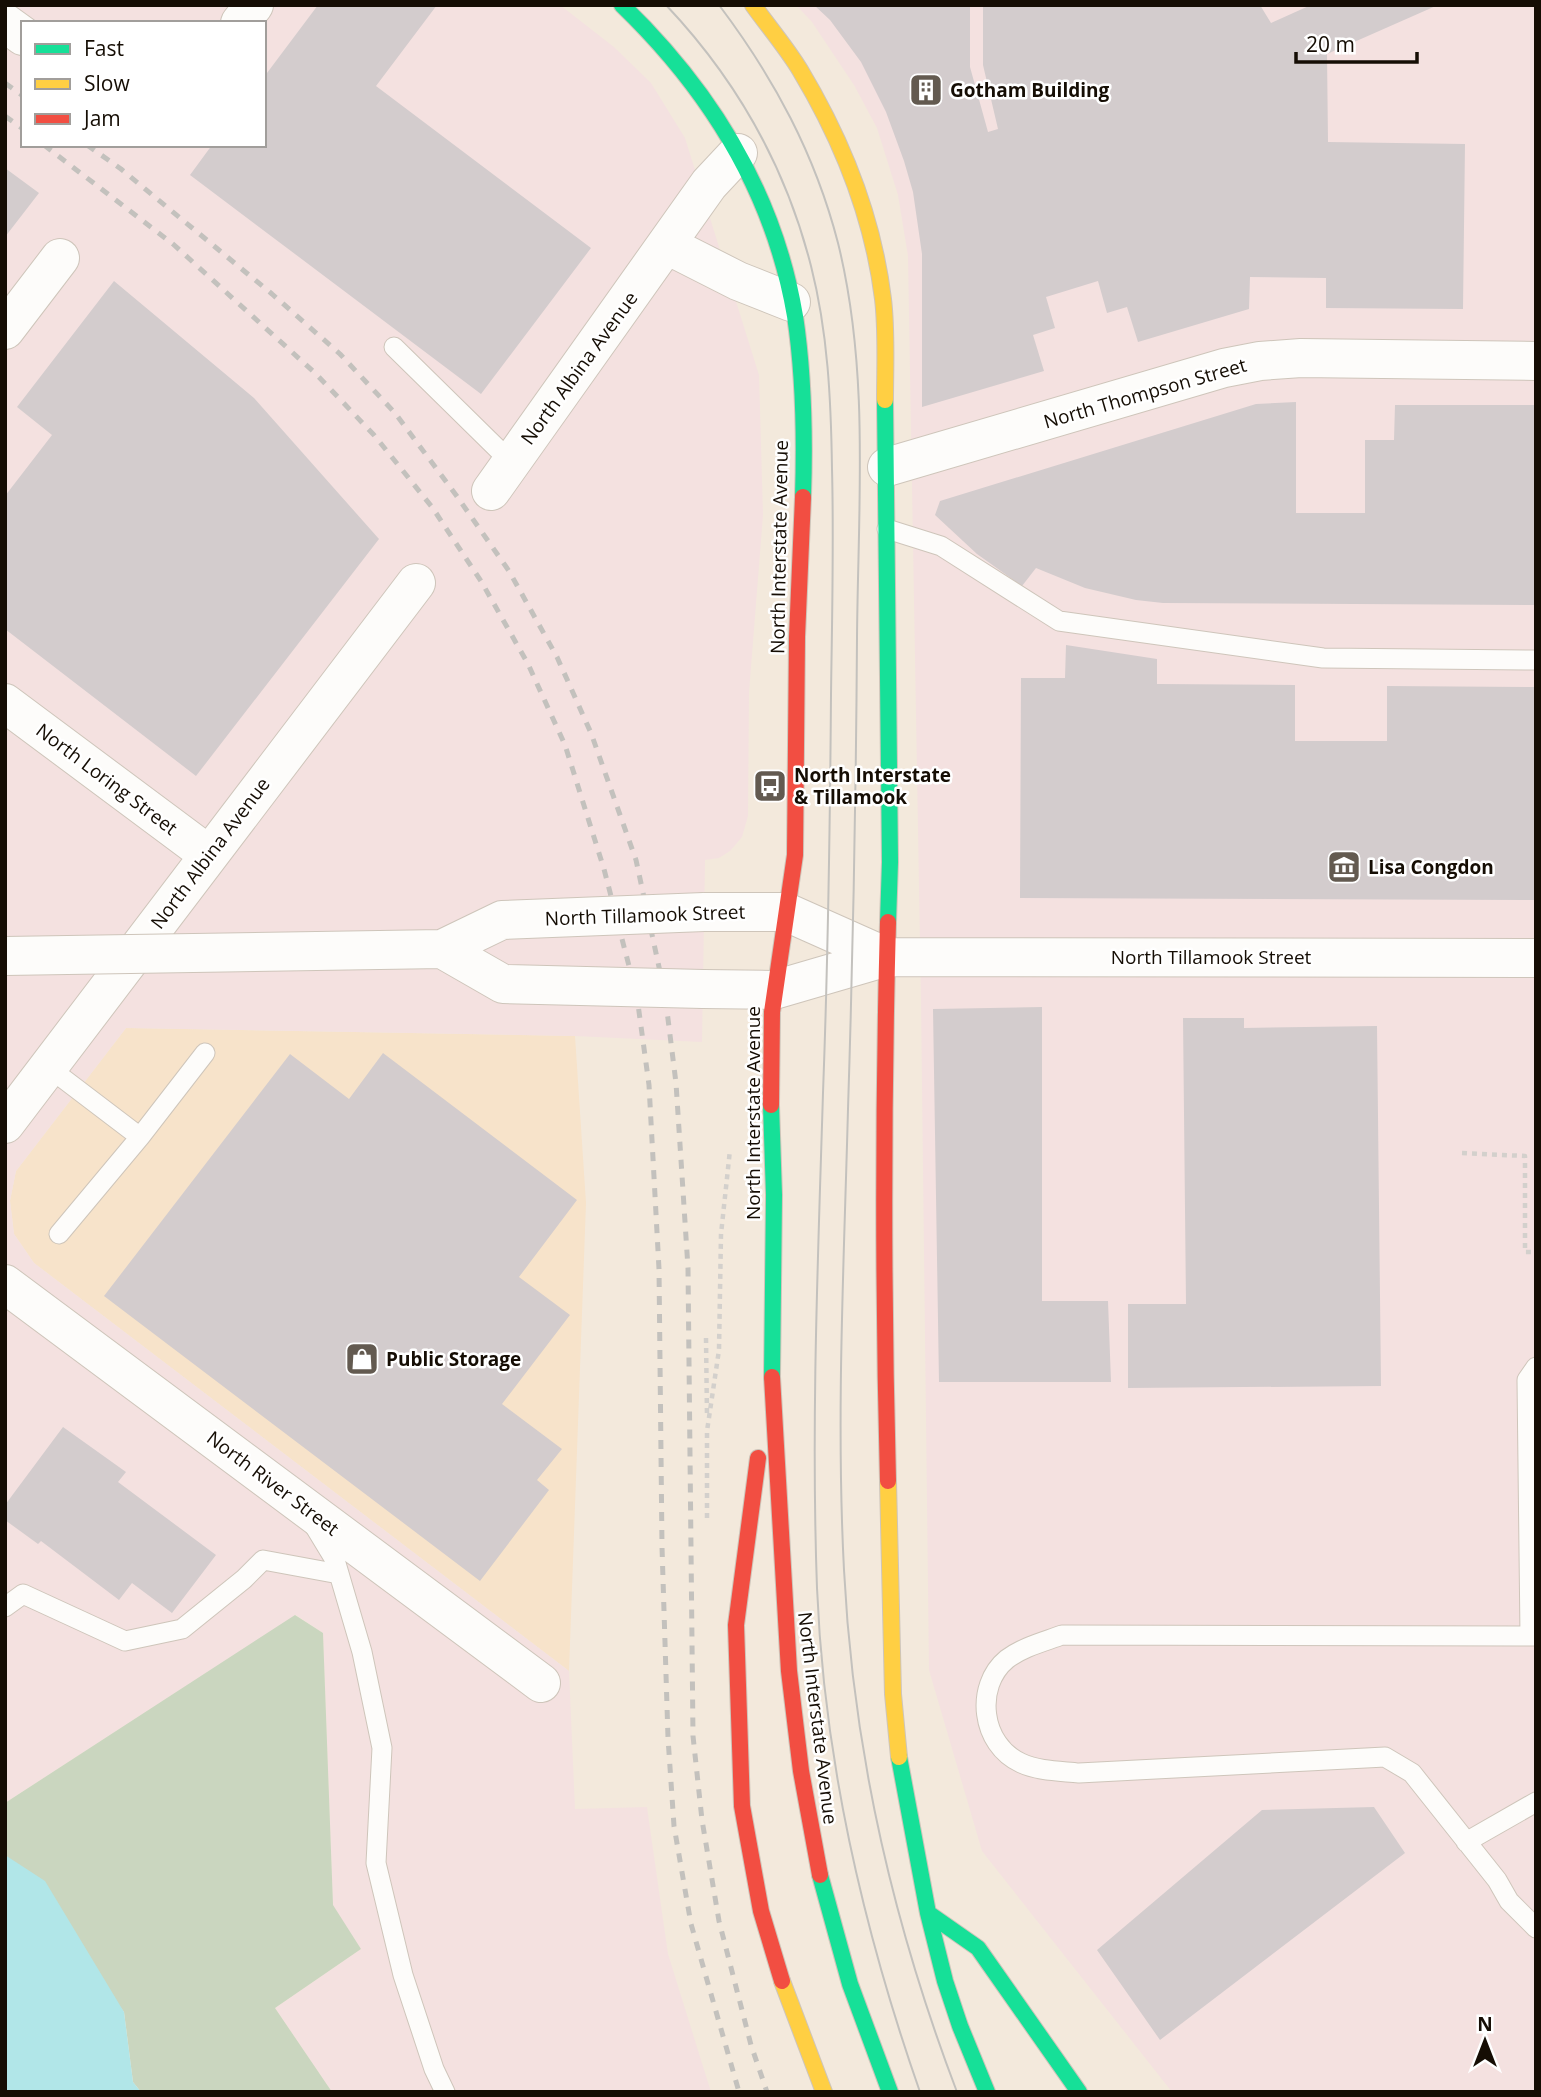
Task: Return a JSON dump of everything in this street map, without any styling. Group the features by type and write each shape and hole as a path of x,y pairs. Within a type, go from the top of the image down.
{"street":[{"path":"242,21 254,5"},
{"name":"North Interstate Avenue","path":"622,5 692,79 715,112 738,153 769,226 791,302 800,360 804,499 798,617 794,864 774,990 770,1039 774,1213 772,1352 783,1619 792,1708 814,1848 848,1979 890,2092"},
{"path":"753,5 799,69 854,178 873,240 883,300 890,848 885,1361 893,1694 901,1776 928,1913 945,1981 987,2092"},
{"path":"5,23 21,35"},
{"name":"North Albina Avenue","path":"501,477 709,184 738,153"},
{"path":"667,245 738,281 791,302"},
{"path":"5,330 60,258"},
{"name":"North Thompson Street","path":"887,467 1224,369 1260,361 1301,358 1536,361"},
{"name":"North Albina Avenue","path":"5,1124 416,583"},
{"name":"North Loring Street","path":"5,703 209,855"},
{"name":"North Tillamook Street","path":"5,956 442,948 502,920 704,912 786,912 887,957"},
{"name":"North Tillamook Street","path":"442,948 503,984 774,990 887,957 1536,958"},
{"name":"North River Street","path":"5,1284 541,1683"},
{"path":"772,1352 736,1625 742,1806 759,1900 774,1955 824,2092"},
{"path":"928,1913 978,1948 1079,2092"}],"lane":[{"path":"394,347 501,477"},
{"path":"887,529 942,545 1059,621 1323,658 1536,660"},
{"path":"59,1234 140,1137 205,1053"},
{"path":"48,1067 140,1137"},
{"path":"1536,1367 1527,1380 1533,1636 1062,1635 1023,1649 1006,1660 993,1675 986,1694 986,1714 991,1734 1003,1751 1019,1763 1038,1769 1079,1773 1385,1757 1412,1773 1497,1880 1509,1901 1536,1928"},
{"path":"301,1503 335,1559 362,1652 382,1748 376,1863 403,1975 444,2092"},
{"path":"5,1607 23,1594 125,1641 182,1629 244,1579 263,1560 339,1574"},
{"path":"1466,1842 1536,1802"}],"path":[{"path":"707,1431 719,1350 721,1234 731,1136"},
{"path":"1462,1153 1525,1156 1525,1252 1536,1252"},
{"path":"706,1338 707,1527"}],"shaded area":[{"path":"5,5 560,5 614,47 651,83 685,138 759,375 763,515 749,692 748,816 742,837 730,851 719,858 705,860 702,1042 575,1036 126,1028 16,1171 10,1201 14,1234 34,1263 569,1671 575,1809 647,1807 668,1954 711,2092 332,2092 275,2008 361,1949 333,1906 323,1633 296,1615 5,1803"},
{"path":"796,5 1536,5 1536,2092 1172,2092 982,1851 929,1670 908,256 898,195 877,128 854,85 812,22"},
{"path":"126,1028 575,1036 586,1203 569,1671 34,1263 14,1234 10,1201 16,1171"}],"green space":[{"path":"295,1615 323,1633 333,1905 361,1949 275,2008 332,2092 141,2092 133,2082 124,2012 5,1855 5,1803"}],"water":[{"path":"5,1855 45,1881 124,2012 133,2082 141,2092 5,2092"}],"building":[{"path":"318,5 437,5 376,86 591,248 481,394 190,175 211,147 266,147 266,74"},
{"path":"814,5 970,5 970,67 988,132 998,129 983,65 983,5 1260,5 1271,23 1311,5 1438,5 1327,54 1328,142 1465,144 1463,309 1326,308 1326,278 1250,277 1249,309 1138,342 1127,307 1107,313 1098,281 1046,297 1055,328 1033,335 1044,371 922,407 922,254 913,192 886,112 861,62 830,20"},
{"path":"5,168 39,193 5,237"},
{"path":"114,281 254,398 379,539 196,776 5,629 5,496 52,435 17,407"},
{"path":"1296,402 1296,513 1365,513 1365,440 1394,440 1395,405 1536,405 1536,605 1163,603 1136,600 1085,588 1036,568 1022,586 977,554 935,515 940,501 1256,404"},
{"path":"1066,645 1157,659 1157,684 1295,685 1295,741 1387,741 1387,686 1536,687 1536,900 1020,898 1021,678 1065,678"},
{"path":"1042,1007 1042,1301 1108,1301 1111,1382 939,1382 933,1009"},
{"path":"1183,1018 1244,1018 1244,1028 1377,1026 1381,1386 1128,1388 1128,1304 1186,1304"},
{"name":"Public Storage","path":"383,1053 577,1200 519,1277 570,1315 502,1404 562,1449 537,1480 549,1490 480,1581 104,1296 290,1054 349,1099"},
{"path":"63,1427 126,1472 118,1482 216,1555 172,1613 132,1583 119,1600 41,1541 38,1544 5,1520 5,1505"},
{"path":"1374,1807 1405,1853 1160,2040 1097,1950 1262,1810"}],"tram line":[{"path":"666,5 715,63 736,94 773,160 788,194 811,266 825,341 831,418 833,553 827,943 816,1340 817,1588 828,1717 850,1844 881,1969 920,2092"},
{"path":"719,5 758,60 805,148 829,210 838,243 855,341 860,489 853,932 842,1340 844,1570 856,1704 880,1835 914,1965 957,2092"}],"railway":[{"path":"5,83 21,95"},
{"path":"5,116 21,128"},
{"path":"47,147 173,244 315,373 374,435 432,507 481,581 528,664 565,745 604,869 637,997 649,1085 659,1269 662,1547 668,1738 674,1826 691,1924 739,2092"},
{"path":"90,147 121,169 272,294 340,354 395,413 509,571 557,657 591,733 636,860 665,995 676,1083 688,1268 693,1736 702,1820 719,1921 751,2045 767,2092"}],"traffic: fast":[{"path":"622,5 684,72 710,108 734,146 772,227 785,271 798,339 803,406 803,497"},
{"path":"885,400 890,862 888,922"},
{"path":"771,1105 774,1195 772,1377"},
{"path":"899,1757 928,1913 945,1981 987,2092"},
{"path":"820,1875 850,1984 890,2092"},
{"path":"928,1913 978,1948 1079,2092"}],"traffic: slow":[{"path":"753,5 795,61 815,97 842,152 863,209 872,238 883,299 885,400"},
{"path":"888,1481 893,1694 899,1757"},
{"path":"782,1981 824,2092"}],"traffic: jam":[{"path":"771,1105 772,1012 795,855 797,637 803,497"},
{"path":"888,922 884,1202 888,1481"},
{"path":"772,1377 789,1671 801,1771 820,1875"},
{"path":"758,1458 736,1625 742,1806 761,1911 782,1981"}],"place":[{"name":"Gotham Building","path":"926,90"},
{"name":"North Interstate & Tillamook","path":"770,786"},
{"name":"Lisa Congdon","path":"1344,867"},
{"name":"Public Storage","path":"362,1359"}]}
